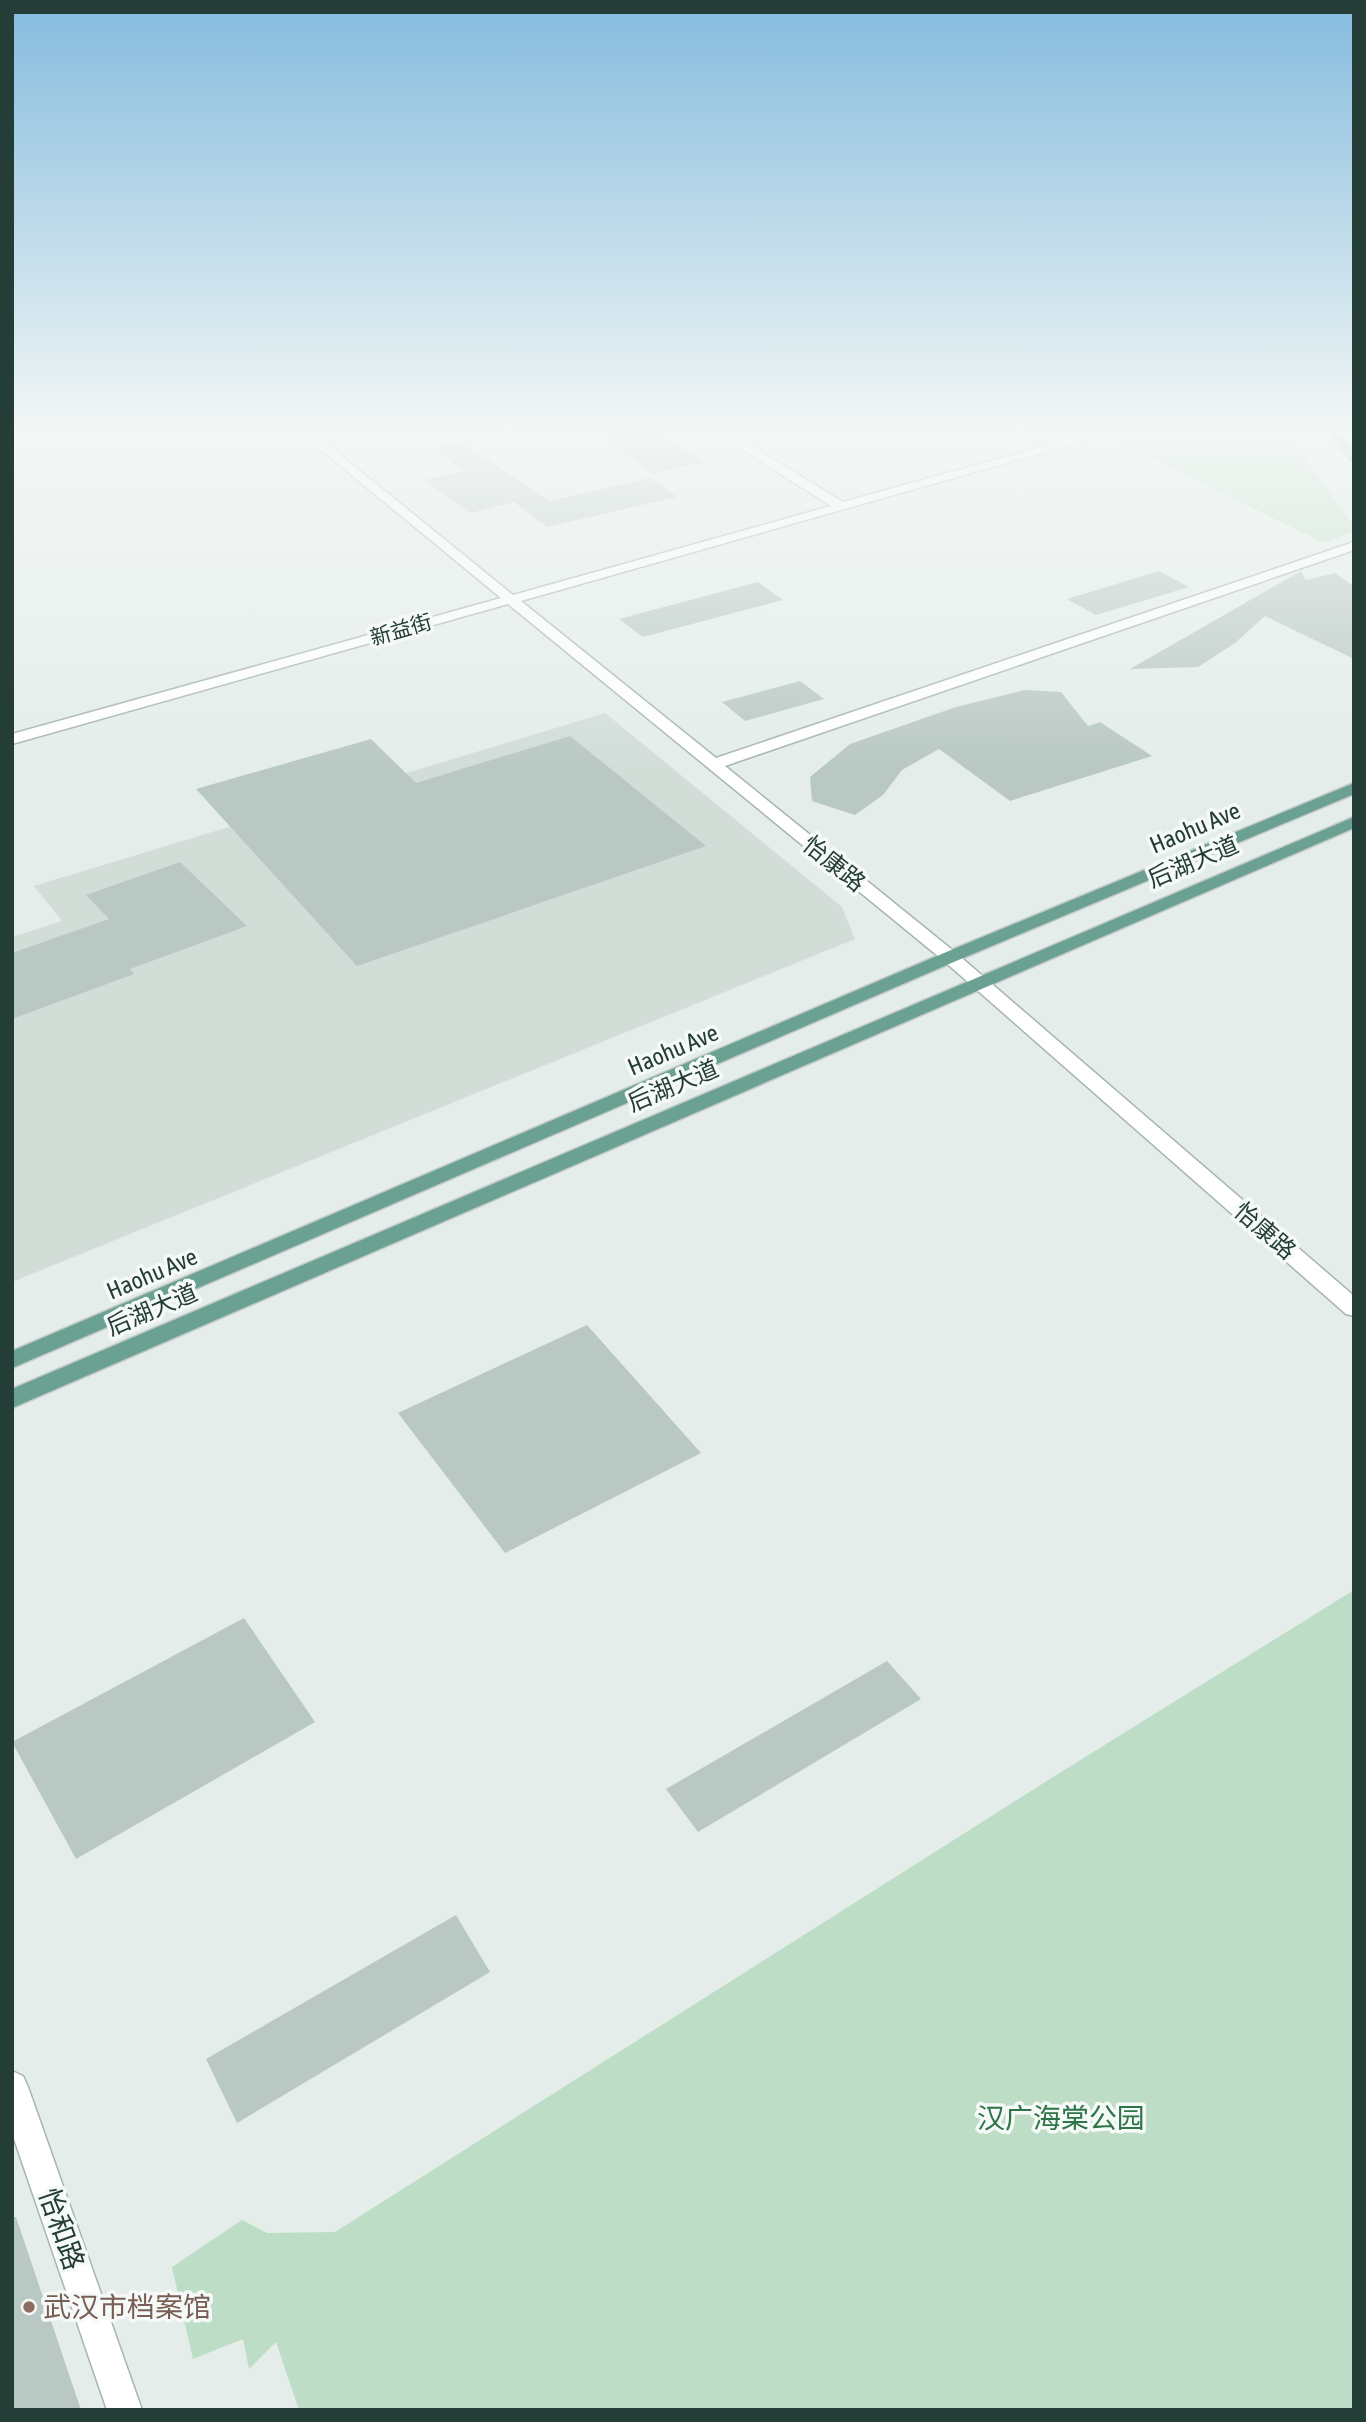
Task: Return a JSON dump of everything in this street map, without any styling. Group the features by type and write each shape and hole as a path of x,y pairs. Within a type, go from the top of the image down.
{"main road":[{"name":"Haohu Ave","path":"12,1360 950,957 1354,788"},
{"name":"后湖大道","path":"12,1399 1354,822"}],"street":[{"name":"怡康路","path":"442,544 950,957 1354,1308"},
{"name":"新益街","path":"12,739 710,544"},
{"path":"712,765 1354,546"},
{"name":"怡和路","path":"12,2087 125,2410"}],"shaded area":[{"path":"605,713 842,907 855,939 12,1282 12,937 62,921 34,886"}],"green space":[{"name":"汉广海棠公园","path":"1354,1590 1354,2410 299,2410 276,2342 249,2369 243,2339 193,2359 172,2267 242,2220 267,2233 335,2232 1053,1777"}],"building":[{"path":"1159,571 1189,587 1096,615 1067,599"},
{"path":"1301,571 1306,580 1335,573 1352,585 1354,659 1265,616 1235,643 1198,667 1130,669"},
{"path":"758,582 783,600 643,637 619,619"},
{"path":"800,681 824,699 745,721 722,702"},
{"path":"1025,690 1061,692 1088,726 1100,722 1152,756 1010,801 939,749 902,770 883,795 855,815 812,801 810,777 850,744 956,707"},
{"path":"570,736 706,846 357,966 196,789 371,739 416,783"},
{"path":"180,862 247,926 130,969 134,974 12,1019 12,953 109,919 86,895"},
{"path":"587,1325 701,1453 505,1553 398,1413"},
{"path":"244,1618 315,1722 76,1859 12,1742"},
{"path":"887,1661 921,1699 698,1832 666,1789"},
{"path":"456,1915 490,1972 237,2123 206,2059"},
{"name":"武汉市档案馆","path":"12,2217 16,2217 81,2410 12,2410"}],"place":[{"name":"武汉市档案馆","path":"29,2307"}]}
